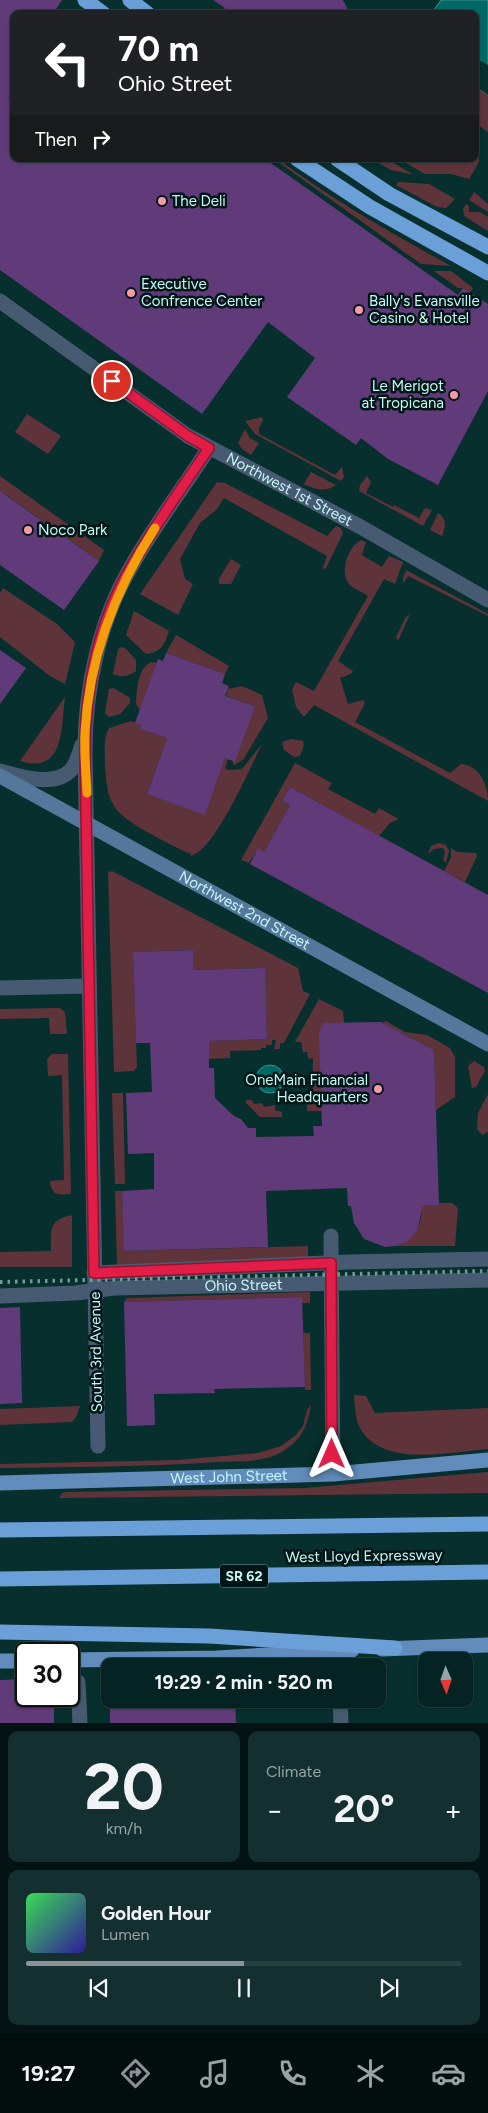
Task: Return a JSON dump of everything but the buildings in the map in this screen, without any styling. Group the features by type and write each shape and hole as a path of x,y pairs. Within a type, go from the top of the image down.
{"highway":[{"path":"85,0 99,10"},
{"path":"130,0 143,10"},
{"path":"302,162 370,207 488,273"},
{"path":"341,162 389,194 488,247"},
{"name":"West Lloyd Expressway","path":"0,1530 488,1524"},
{"name":"West Lloyd Expressway","path":"0,1579 488,1572"},
{"path":"0,1632 208,1636 395,1648"}],"main road":[{"name":"Northwest 2nd Street","path":"0,776 488,1044"},
{"name":"West John Street","path":"0,1483 333,1474 488,1460"},
{"path":"80,1660 217,1658 488,1645"},
{"path":"0,1661 15,1661"}],"street":[{"name":"Northwest 1st Street","path":"0,301 188,436 359,526 488,600"},
{"name":"South 3rd Avenue","path":"98,1446 85,734 89,693 96,657 117,594 140,552 209,448"},
{"path":"0,771 34,780 48,779 66,773 76,762 85,734"},
{"path":"0,988 89,986"},
{"path":"331,1236 333,1474"},
{"name":"Ohio Street","path":"94,1273 331,1263 488,1259"},
{"name":"Ohio Street","path":"0,1296 76,1294 94,1290 488,1280"},
{"path":"79,1707 80,1723"},
{"path":"340,1708 341,1723"}],"shaded area":[{"path":"479,89 488,95 488,132 479,126"},
{"path":"278,162 282,162 363,216 451,266 421,264"},
{"path":"376,162 392,162 414,175 391,170"},
{"path":"404,162 479,162 469,179 451,174 425,174"},
{"path":"398,182 429,184 455,199 446,208 437,207 396,185"},
{"path":"474,192 488,204 488,212 469,200"},
{"path":"466,204 469,206 469,212 480,212 488,217 488,231 464,216 463,209"},
{"path":"434,271 451,271 473,288 470,293 463,288 458,288"},
{"path":"27,414 61,436 48,454 15,432"},
{"path":"262,417 263,420 259,428 259,434 335,475 342,467 344,477 341,481 255,434 245,421"},
{"path":"245,429 250,438 259,443 251,455 242,449 238,443"},
{"path":"311,472 336,485 328,489 320,489 304,484"},
{"path":"0,476 104,550 99,561 5,494 0,500"},
{"path":"367,476 371,482 366,493 419,518 425,508 432,510 423,526 359,491 360,485"},
{"path":"217,482 225,483 327,536 336,526 341,528 343,533 326,568 322,570 327,556 224,498 217,509 200,523 180,559 185,579 193,584 178,615 140,594"},
{"path":"438,513 445,523 442,536 430,530"},
{"path":"361,540 366,542 362,555 382,567 389,556 403,562 395,584 384,579 338,661 353,671 351,674 340,678 348,704 363,700 365,703 355,722 450,773 461,764 468,765 482,777 488,801 314,705 305,716 296,707 292,690 296,682 314,691 368,596 351,586 345,575 348,555"},
{"path":"231,559 241,565 231,584 219,584 219,579"},
{"path":"406,570 488,614 488,616 408,576 403,584"},
{"path":"3,588 57,624 75,642 65,684 50,676 0,637 0,593"},
{"path":"134,611 169,631 164,644 156,652 146,654 126,635"},
{"path":"410,614 397,640 396,637 406,617"},
{"path":"176,635 229,666 225,674 166,653"},
{"path":"122,647 136,660 136,671 122,676 113,674 118,649"},
{"path":"151,662 157,663 140,710 136,704 140,675 146,665"},
{"path":"242,686 262,695 268,718 243,760 234,765 232,760 255,706 226,696 228,689"},
{"path":"114,688 130,698 130,703 120,714 109,717 105,713 109,689"},
{"path":"65,697 61,735 53,755 45,761 35,764 20,761"},
{"path":"131,721 141,725 140,729 167,738 147,794 205,814 225,758 228,759 225,768 228,770 242,769 262,744 231,808 209,841 199,852 190,856 191,854 137,826 120,813 110,799 106,777 106,736 109,728"},
{"path":"291,739 303,741 304,745 300,756 294,757 284,750 282,742"},
{"path":"295,763 332,783 328,789 375,814 379,808 399,819 390,823 379,836 290,787 282,801 290,805 264,852 258,849 249,863 241,860"},
{"path":"439,843 446,845 449,851 446,863 443,860 445,852 443,848 434,849 428,854 431,846"},
{"path":"451,848 457,852 476,853 477,856 465,882 444,871 451,858"},
{"path":"112,871 298,968 303,991 310,994 284,1043 280,1043 280,1049 274,1049 276,1040 272,1040 272,1045 266,1045 266,1048 261,1048 261,1050 230,1051 230,1058 209,1059 209,1041 267,1039 264,968 193,970 193,950 133,952 137,1067 134,1071 114,1072 108,872"},
{"path":"319,999 343,1011 344,1023 328,1111 307,1111 307,1099 312,1099 313,1059 308,1058 307,1052 303,1052 301,1042 295,1042"},
{"path":"60,1008 65,1012 67,1034 50,1034 49,1018 0,1019 0,1009"},
{"path":"386,1021 405,1032 427,1035 450,1048 455,1057 455,1097 436,1110 434,1050 383,1023"},
{"path":"52,1054 68,1054 71,1194 56,1194 52,1190 50,1181 64,1180 62,1075 48,1076 47,1059"},
{"path":"474,1061 484,1067 485,1071 476,1087 472,1088 468,1066"},
{"path":"112,1093 123,1093 125,1184 115,1184"},
{"path":"488,1094 488,1132 482,1135 477,1129 478,1113"},
{"path":"252,1100 254,1104 261,1103 265,1107 275,1105 275,1110 282,1112 282,1117 260,1117 245,1102"},
{"path":"115,1191 122,1191 125,1251 308,1246 308,1261 117,1265"},
{"path":"439,1203 452,1203 458,1208 455,1246 395,1246 402,1243 416,1231 422,1213 422,1206 439,1205"},
{"path":"72,1215 72,1267 0,1267 0,1252 51,1251 52,1227 64,1217"},
{"path":"310,1292 310,1303 302,1303 302,1297 124,1302 127,1298"},
{"path":"303,1333 310,1333 311,1390 305,1390"},
{"path":"354,1395 366,1396 375,1413 488,1408 488,1449 417,1455 399,1453 383,1448 369,1439 359,1426"},
{"path":"311,1405 305,1427 298,1439 280,1453 265,1458 249,1461 162,1465 0,1468 0,1464 177,1460 258,1453 281,1446 296,1435 303,1426 307,1410"},
{"path":"80,1406 72,1422 0,1425 0,1409"},
{"path":"488,1472 488,1493 59,1498 62,1493 66,1492 305,1488"}],"water":[{"path":"441,0 488,0 488,95 479,89 479,10 434,10"},
{"path":"270,1065 280,1069 284,1079 280,1089 270,1093 260,1089 256,1079 260,1069"}],"pier":[{"path":"481,61 488,65 488,95 479,89 479,64"}],"railway":[{"path":"0,1282 488,1271"}],"slow traffic":[{"path":"87,793 85,734 88,699 96,657 117,594 130,568 155,528"}],"place":[{"name":"The Deli","path":"162,201"},
{"name":"Executive Confrence Center","path":"131,293"},
{"name":"Bally's Evansville Casino & Hotel","path":"359,310"},
{"name":"Le Merigot at Tropicana","path":"454,395"},
{"name":"Noco Park","path":"28,530"},
{"name":"OneMain Financial Headquarters","path":"378,1089"}],"route":[{"path":"112,381 188,436 209,448 130,568 117,594 96,657 88,699 85,751 90,936 90,1083 94,1273 331,1263 332,1454"}]}
